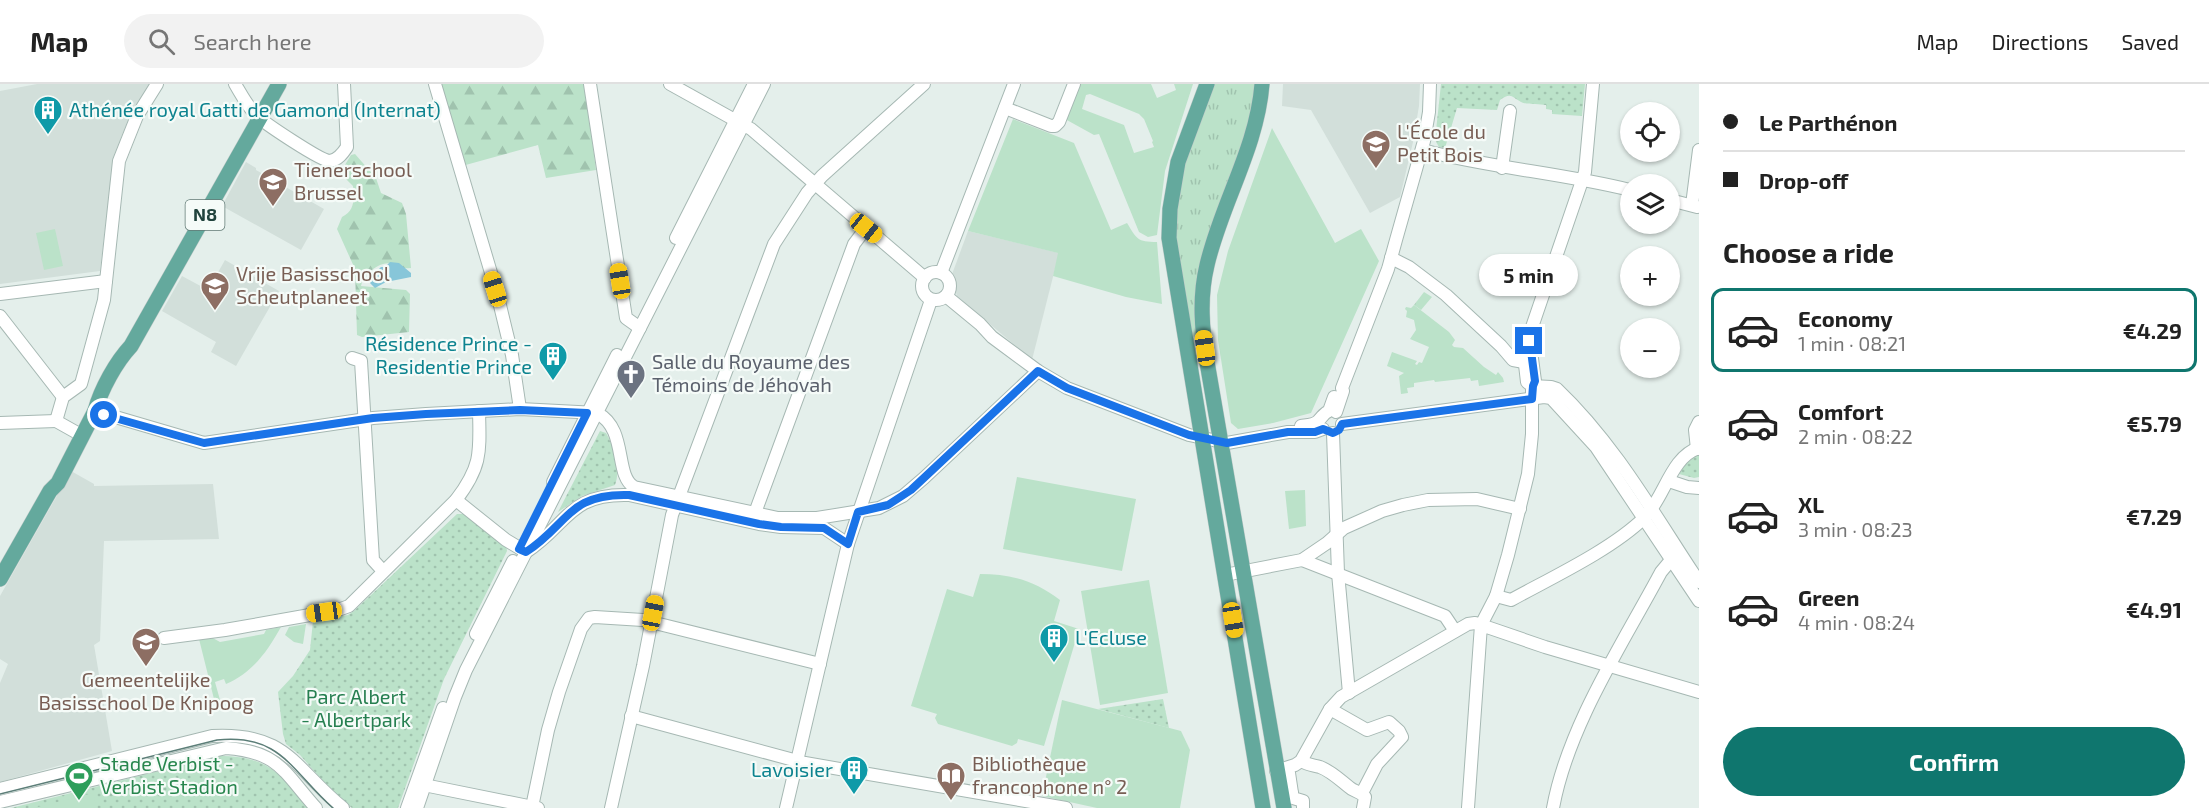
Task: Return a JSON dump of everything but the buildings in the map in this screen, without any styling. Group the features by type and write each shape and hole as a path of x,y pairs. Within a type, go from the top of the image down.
{"main road":[{"name":"N8","path":"0,579 50,491 58,483 73,456 81,435 95,411 103,403 129,357 131,346 279,84"},
{"path":"1207,84 1178,162 1170,209 1169,238 1263,808"},
{"path":"1262,84 1257,119 1249,146 1212,247 1203,290 1203,334 1242,572 1288,774 1288,802"}],"street":[{"path":"56,421 63,397 81,384 104,300 119,161 137,116 157,84"},
{"path":"235,84 253,112 260,118 325,160 333,161 347,147 344,84"},
{"path":"435,84 497,293 512,355 520,410"},
{"path":"590,84 626,318 636,326"},
{"path":"670,84 740,123 925,278"},
{"path":"740,123 754,84"},
{"path":"417,808 420,784 450,690 740,123 764,84"},
{"path":"612,808 676,502 774,244 814,184 924,84"},
{"path":"941,273 1014,84"},
{"path":"1005,108 1055,126 1059,122 1074,84"},
{"path":"1349,693 1338,573 1330,421 1338,390 1342,388 1391,258 1422,150 1429,112 1430,84"},
{"path":"1468,808 1481,625 1496,596 1520,509 1530,456 1532,393 1535,381 1528,355 1531,330 1583,180 1593,84"},
{"path":"1502,168 1510,111"},
{"path":"1422,150 1502,168 1620,188"},
{"path":"1680,202 1695,206 1699,150"},
{"path":"753,518 854,244 866,228"},
{"path":"1391,258 1409,267 1446,295 1501,346 1528,355"},
{"path":"932,273 941,273 950,286 946,296 939,300 932,300 924,293 923,283 925,278 932,273"},
{"path":"0,294 106,281"},
{"path":"946,296 992,337 1038,371 1067,388 1189,435 1227,443 1288,432 1315,432 1330,421 1532,393 1551,387 1557,389 1604,441 1648,514 1671,560 1699,601"},
{"path":"786,808 848,544 932,300"},
{"path":"0,316 63,397"},
{"path":"352,358 361,361 373,560 383,571"},
{"path":"753,518 817,518 888,505 911,490 1038,371"},
{"path":"95,411 204,443 364,420 479,411 592,413 605,417 617,438 625,478 622,488 616,495"},
{"path":"164,638 225,630 338,610 349,606 456,500 470,482 479,454 479,411"},
{"path":"0,423 56,421 81,435"},
{"path":"1496,596 1511,600 1617,540 1648,514 1682,458 1698,448 1695,430 1699,422"},
{"path":"625,478 634,487 676,502"},
{"path":"1669,481 1699,488"},
{"path":"523,550 538,545 561,519 579,505 616,495 676,502 753,518 781,527 824,528 848,544"},
{"path":"1225,575 1302,560 1344,528 1382,511 1428,500 1477,499 1520,509"},
{"path":"456,500 470,513 523,550"},
{"path":"1648,514 1699,582"},
{"path":"1302,560 1445,616 1455,631"},
{"path":"1553,808 1560,777 1573,740 1661,572 1671,560"},
{"path":"420,784 535,807 548,730 584,623 595,617 652,622 820,664"},
{"path":"1288,774 1291,767 1301,761 1335,702 1455,631 1475,623 1610,667 1699,692"},
{"path":"1330,709 1367,730 1392,723 1402,737 1377,764 1362,793"},
{"path":"631,716 797,761 1014,803 1066,808"},
{"path":"0,789 212,736 229,735 263,741 287,754 343,808"},
{"path":"0,802 226,748 249,750 275,762 290,776 316,808"},
{"path":"1301,761 1319,767 1344,781 1350,789 1362,793 1365,797 1363,808"},
{"path":"407,808 420,784"},
{"path":"1288,802 1303,801 1303,808"}],"shaded area":[{"path":"37,84 150,84 122,135 112,170 100,271 0,284 0,91"},
{"name":"L'École du Petit Bois","path":"1283,84 1420,84 1413,142 1400,197 1370,213 1311,110 1282,106"},
{"name":"Tienerschool Brussel","path":"246,162 324,209 301,250 222,206"},
{"path":"968,231 1059,253 1032,360 957,296 951,277"},
{"name":"Vrije Basisschool Scheutplaneet","path":"225,260 279,291 236,366 211,352 216,342 162,311 182,276 208,290"},
{"path":"71,471 94,486 213,484 219,539 104,541 100,641 94,645 112,751 0,782 0,683 8,664 0,659 0,596"}],"green space":[{"path":"442,84 585,84 596,170 546,178 538,145 462,166 440,86"},
{"path":"1079,84 1151,84 1157,98 1176,90 1174,84 1193,84 1165,171 1157,235 1148,237 1139,232 1099,134 1094,135 1065,119","holes":["1090,94 1139,114 1144,119 1154,147 1134,153 1124,125 1082,109 1086,95"]},
{"path":"1210,84 1258,84 1256,105 1217,221 1199,335 1189,338 1174,242 1176,185"},
{"path":"1441,84 1585,84 1582,116 1552,114 1552,110 1546,109 1546,105 1524,103 1507,96 1500,100 1497,110 1457,108 1445,148 1439,147 1435,140"},
{"path":"1013,119 1074,143 1111,230 1127,223 1138,239 1157,242 1162,304 1126,297 1053,276 1058,253 968,231"},
{"path":"1272,128 1335,243 1361,229 1379,261 1311,413 1238,429 1231,423 1218,340 1217,295 1228,251"},
{"path":"355,154 376,178 381,193 402,203 406,214 411,268 389,263 380,265 363,278 361,286 406,290 410,294 409,332 362,337 357,335 355,269 337,229 342,217 351,208 353,200 353,186 340,173 351,155"},
{"path":"55,229 63,266 44,270 36,233"},
{"path":"1424,292 1432,297 1421,310 1414,305"},
{"path":"1414,305 1449,332 1455,340 1452,345 1454,347 1463,348 1496,375 1498,372 1504,382 1479,386 1478,380 1471,381 1470,378 1435,382 1434,380 1414,383 1414,387 1407,388 1408,393 1401,394 1399,376 1404,373 1387,366 1392,352 1417,361 1415,364 1417,365 1419,362 1422,363 1429,347 1410,339 1416,330 1414,320 1406,317 1405,309"},
{"path":"600,431 606,433 614,452 617,466 615,485 582,496 558,512"},
{"path":"1699,453 1699,477 1679,474 1688,460"},
{"path":"1017,477 1136,499 1122,571 1003,549"},
{"path":"1305,490 1306,526 1289,529 1285,491"},
{"name":"Parc Albert - Albertpark","path":"457,514 464,514 506,544 507,551 444,679 398,808 352,808 329,788 300,755 286,744 278,692 293,676 310,650 313,621 348,615 354,611"},
{"path":"980,574 1012,577 1041,588 1060,600 1054,621 1079,629 1044,746 1018,739 1017,743 1012,746 938,724 935,718 937,714 911,706 947,589 973,597"},
{"path":"1149,580 1168,693 1100,705 1081,591"},
{"path":"306,624 303,644 294,642 285,635 289,627"},
{"path":"281,627 265,653 244,674 226,684 224,679 215,682 220,702 215,703 199,639 211,637 220,642 264,634 266,630"},
{"path":"1163,699 1169,728 1098,709"},
{"path":"1062,700 1181,731 1190,750 1180,808 1097,808 1042,796"},
{"path":"219,756 250,759 262,763 281,777 310,808 11,808"},
{"name":"Stade Verbist - Verbist Stadion","path":"93,793 97,808 34,808"}],"water":[{"path":"390,262 399,263 411,273 411,277 386,282 375,288 370,283 373,276 381,267 385,267"}],"tram line":[{"path":"0,794 217,740 239,739 271,749 284,758 333,808"}],"place":[{"name":"Athénée royal Gatti de Gamond (Internat)","path":"48,136"},
{"name":"L'École du Petit Bois","path":"1376,170"},
{"name":"Tienerschool Brussel","path":"273,208"},
{"name":"Vrije Basisschool Scheutplaneet","path":"215,312"},
{"name":"Résidence Prince - Residentie Prince","path":"553,382"},
{"name":"Salle du Royaume des Témoins de Jéhovah","path":"631,400"},
{"name":"L'Ecluse","path":"1054,664"},
{"name":"Gemeentelijke Basisschool De Knipoog","path":"146,668"},
{"name":"Lavoisier","path":"854,796"},
{"name":"Stade Verbist - Verbist Stadion","path":"79,802"},
{"name":"Bibliothèque francophone n° 2","path":"951,802"}],"route":[{"path":"104,415 204,443 373,418 464,411 520,410 587,413 519,549 526,552 538,545 561,519 579,505 616,495 629,495 759,524 824,528 848,544 858,512 888,505 911,490 1038,371 1067,388 1189,435 1227,443 1288,432 1315,432 1323,429 1333,433 1339,430 1342,424 1532,399 1535,381 1531,351 1528,349 1529,341"}]}
